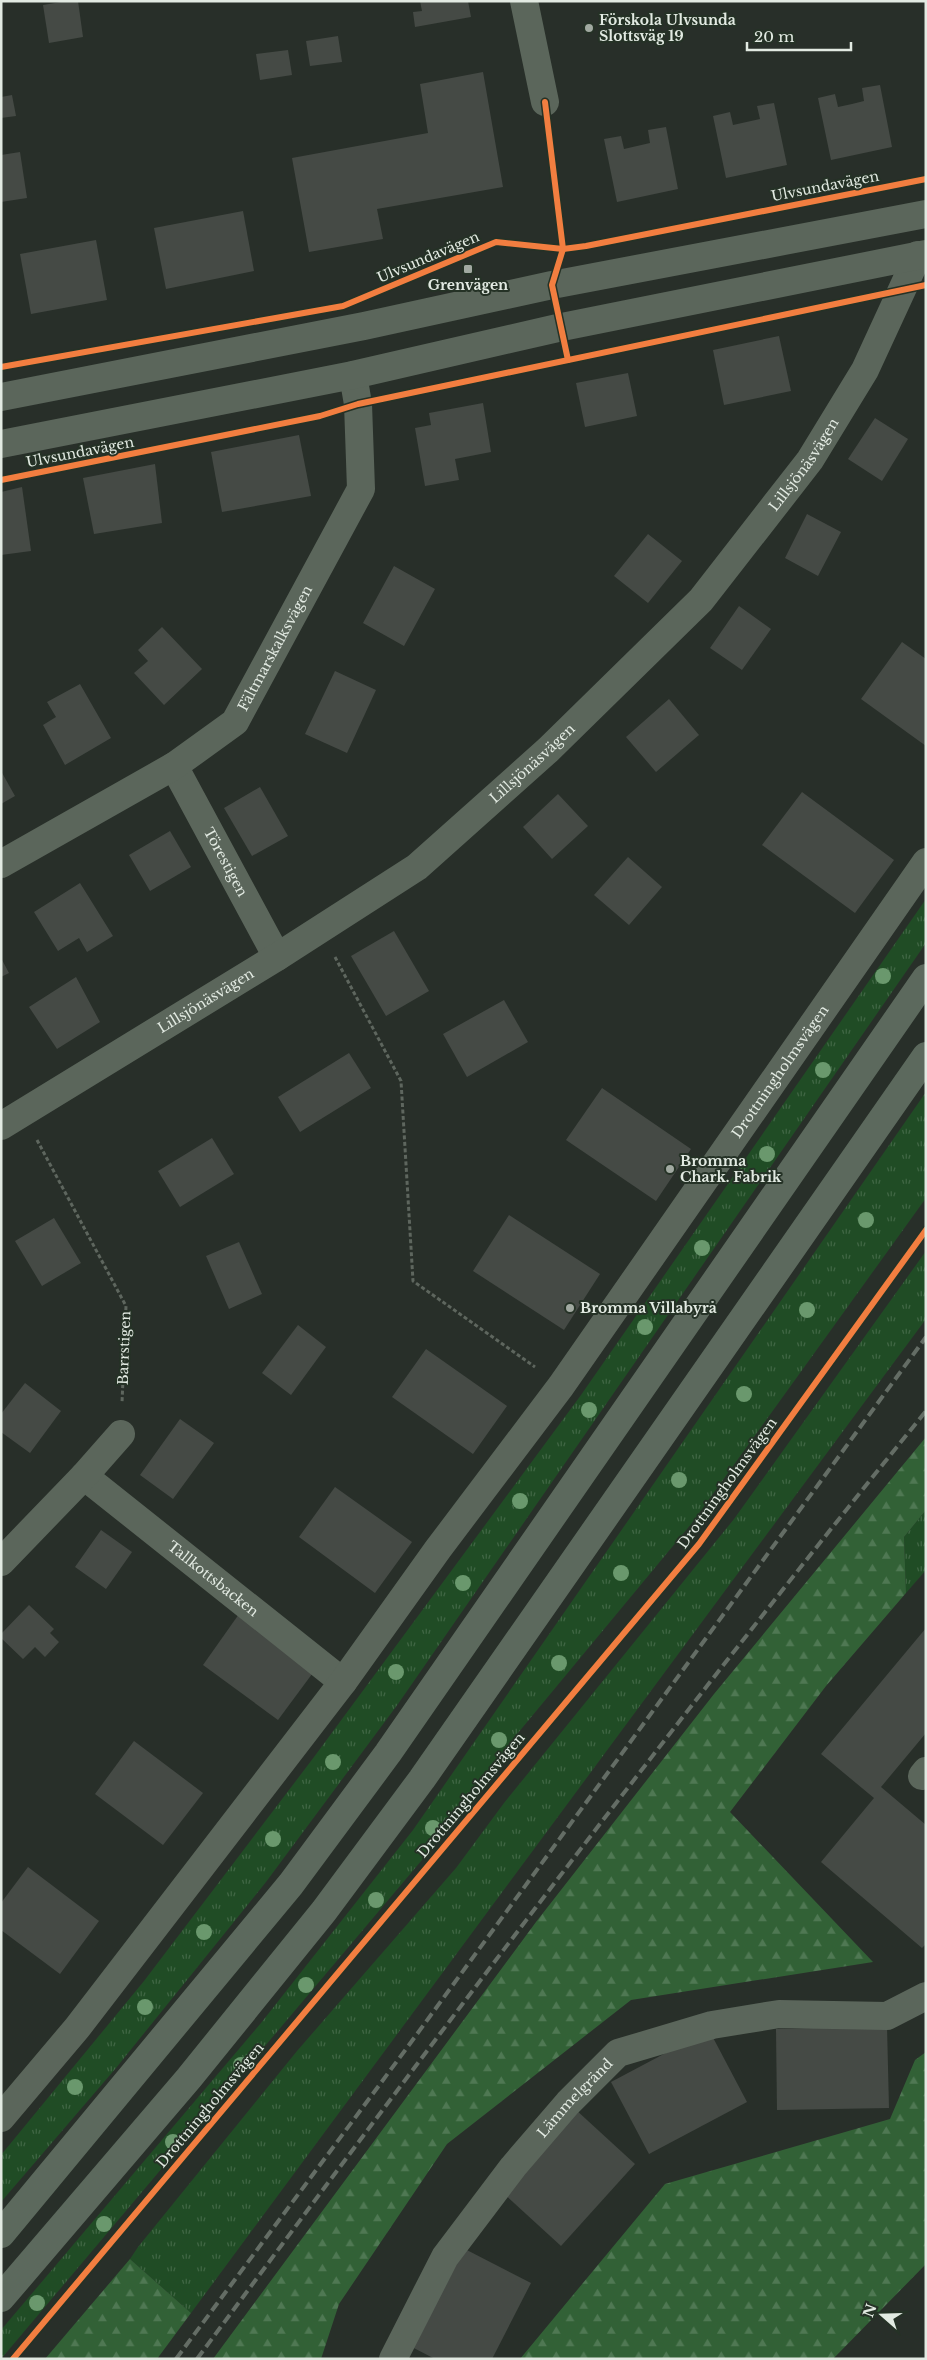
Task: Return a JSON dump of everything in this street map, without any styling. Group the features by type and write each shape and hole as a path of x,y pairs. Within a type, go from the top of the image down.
{"main road":[{"path":"1,2234 291,1884 388,1753 926,978"},
{"path":"1,2298 195,2070 324,1911 422,1779 926,1056"}],"street":[{"path":"524,1 545,102"},
{"path":"1,397 364,326 552,285 926,214"},
{"name":"Ulvsundavägen","path":"1,444 353,375 562,327 922,254"},
{"name":"Lillsjönäsvägen","path":"12,1120 277,957 417,867 548,750 701,600 810,460 865,370 922,254"},
{"name":"Fältmarskalksvägen","path":"1,864 174,766 235,722 361,489 358,404 353,375"},
{"name":"Törestigen","path":"174,766 277,957"},
{"name":"Drottningholmsvägen","path":"1,2118 77,2028 343,1682 438,1549 561,1386 926,862"},
{"path":"1,1562 84,1476 121,1434"},
{"name":"Tallkottsbacken","path":"84,1476 208,1577 343,1682"},
{"name":"Lämmelgränd","path":"393,2359 446,2256 513,2167 568,2103 618,2053 712,2024 779,2014 887,2016 926,1996"}],"path":[{"path":"320,930 401,1081 413,1281 561,1386"}],"green space":[{"path":"926,899 926,943 398,1704 266,1882 116,2068 1,2202 1,2155 144,1981 314,1757 581,1395"},
{"path":"926,1092 926,1198 692,1523 513,1739 454,1822 1,2359 1,2330 261,2023 413,1830"},
{"path":"926,1251 926,1319 191,2313 130,2259 138,2247 297,2051 456,1868 504,1803 734,1519"},
{"path":"926,1437 926,1510 904,1537 906,1593 826,1686 730,1812 873,1962 631,2000 447,2144 339,2304 321,2359 213,2359 536,1922 714,1694"},
{"path":"926,1510 926,1570 906,1593 904,1537"},
{"path":"926,2052 926,2264 833,2359 520,2359 665,2184 890,2119 915,2060"},
{"path":"130,2259 191,2313 157,2359 45,2359"}],"building":[{"path":"78,1 83,37 49,43 43,5"},
{"path":"420,1 468,1 471,17 415,27 413,12 422,11"},
{"path":"338,36 342,62 310,66 306,41"},
{"path":"288,50 292,75 260,80 256,54"},
{"path":"483,72 503,187 377,209 383,239 309,252 292,158 428,133 420,84"},
{"path":"880,85 892,147 831,160 818,98 835,94 838,107 864,101 862,88"},
{"path":"12,95 16,116 1,118 1,97"},
{"path":"774,103 787,165 726,178 713,116 730,112 733,125 760,119 757,106"},
{"path":"666,127 678,189 617,202 604,139 621,136 624,149 650,143 648,130"},
{"path":"20,152 27,198 1,202 1,155"},
{"path":"243,211 254,271 166,289 154,228"},
{"path":"96,240 107,300 31,314 20,254"},
{"path":"779,336 791,391 724,405 713,350"},
{"path":"628,373 637,416 585,427 576,383"},
{"path":"483,403 491,452 455,459 459,480 425,486 415,428 431,425 429,413"},
{"path":"875,418 908,439 882,481 848,459"},
{"path":"299,435 311,496 222,512 211,452"},
{"path":"155,464 162,523 94,534 83,478"},
{"path":"22,487 31,551 1,555 1,492"},
{"path":"807,514 841,532 818,576 785,558"},
{"path":"648,534 682,561 648,603 614,576"},
{"path":"394,566 435,589 404,646 363,623"},
{"path":"739,606 771,629 742,670 710,648"},
{"path":"162,627 202,669 164,705 134,673 148,661 138,650"},
{"path":"902,642 926,659 926,746 861,699"},
{"path":"335,671 376,690 347,753 305,734"},
{"path":"80,684 111,738 65,765 43,725 56,717 47,702"},
{"path":"669,699 699,735 656,772 626,737"},
{"path":"1,771 15,796 1,804"},
{"path":"260,787 288,836 252,856 224,808"},
{"path":"802,792 894,860 855,913 762,845"},
{"path":"558,794 588,826 552,859 523,827"},
{"path":"170,831 191,867 150,891 129,855"},
{"path":"628,857 662,887 629,925 594,895"},
{"path":"80,883 113,936 87,952 79,938 58,951 34,912"},
{"path":"394,931 429,991 386,1016 351,956"},
{"path":"1,958 9,973 1,977"},
{"path":"76,977 100,1022 57,1049 29,1007"},
{"path":"504,1000 528,1042 467,1077 443,1034"},
{"path":"349,1053 371,1088 300,1132 278,1097"},
{"path":"602,1088 691,1149 656,1201 566,1140"},
{"path":"212,1138 234,1174 180,1207 158,1171"},
{"path":"509,1215 600,1274 564,1330 473,1271"},
{"path":"54,1218 81,1263 42,1286 15,1241"},
{"path":"239,1242 262,1294 229,1309 206,1256"},
{"path":"298,1325 326,1347 291,1395 262,1373"},
{"path":"426,1349 507,1406 473,1454 392,1397"},
{"path":"25,1383 61,1411 30,1453 1,1432 1,1414"},
{"path":"180,1419 214,1443 173,1499 140,1475"},
{"path":"335,1487 412,1542 375,1593 299,1537"},
{"path":"101,1530 132,1552 106,1589 75,1567"},
{"path":"29,1605 54,1629 50,1633 59,1642 45,1657 35,1647 23,1659 1,1638 1,1634"},
{"path":"239,1614 315,1670 278,1720 203,1665"},
{"path":"926,1628 926,1733 881,1787 926,1825 926,1944 922,1948 821,1862 874,1798 821,1754"},
{"path":"134,1741 203,1793 163,1845 95,1794"},
{"path":"28,1867 99,1921 60,1974 1,1930 1,1903"},
{"path":"887,2026 889,2108 777,2110 776,2029"},
{"path":"709,2030 747,2102 649,2154 611,2082"},
{"path":"575,2109 635,2164 561,2246 501,2191"},
{"path":"459,2246 531,2283 492,2359 435,2359 408,2345"}],"railway":[{"path":"176,2359 409,2045 926,1337"},
{"path":"197,2359 556,1881 832,1527 926,1411"}],"cycle path":[{"path":"545,102 563,249 552,285 568,360"},
{"path":"1,367 343,306 496,242 563,249 586,246 926,179"},
{"path":"1,480 320,416 358,404 926,285"},
{"path":"13,2359 699,1544 926,1230"}],"place":[{"name":"Förskola Ulvsunda Slottsväg 19","path":"589,28"},
{"name":"Grenvägen","path":"468,269"},
{"name":"Bromma Chark. Fabrik","path":"670,1169"},
{"name":"Bromma Villabyrå","path":"570,1308"}]}
